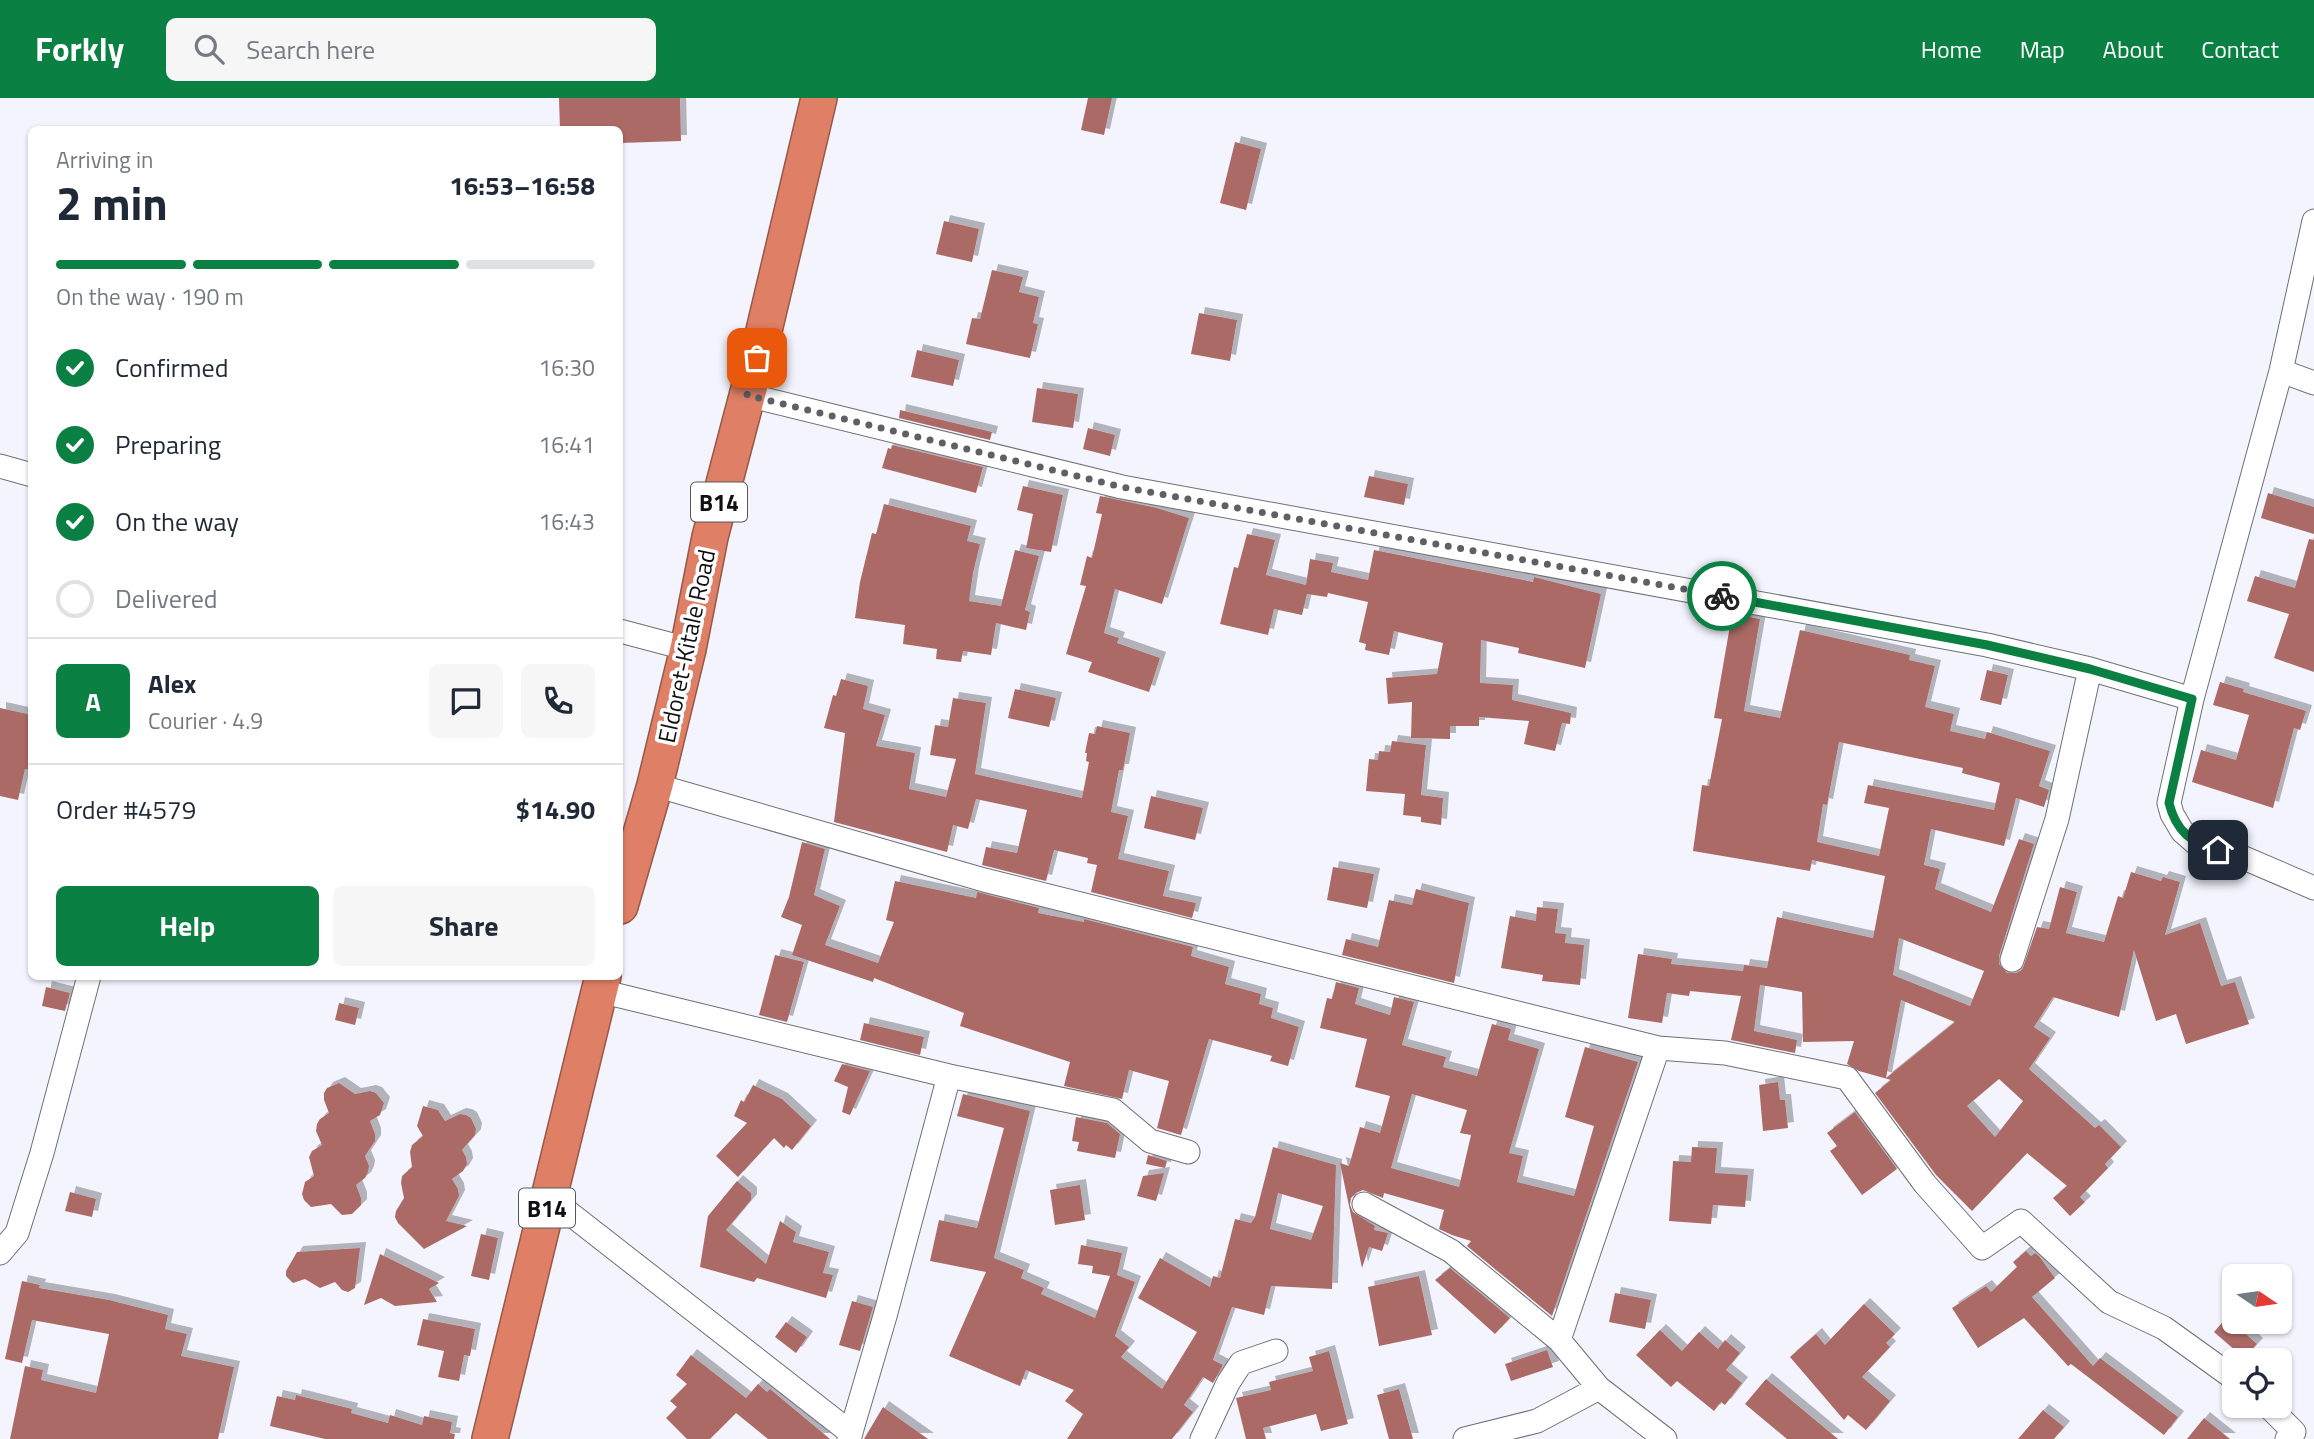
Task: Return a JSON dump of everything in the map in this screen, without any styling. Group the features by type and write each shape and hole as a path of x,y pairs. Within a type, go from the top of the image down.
{"highway":[{"name":"Eldoret-Kitale Road","path":"623,896 655,785 688,649 710,537 819,98"},
{"name":"B14","path":"490,1439 601,984"}],"street":[{"path":"2314,221 2281,371 2192,699 2169,803 2182,831 2198,845 2237,855 2314,888"},
{"path":"2281,371 2314,383"},
{"path":"747,395 1122,487 1973,643 2090,669 2192,699"},
{"path":"0,466 28,474"},
{"path":"623,632 688,649"},
{"path":"2012,960 2057,819 2090,669"},
{"path":"655,785 984,880 1658,1048 1725,1053 1847,1078 1925,1184 1982,1248 2021,1221 2109,1302 2164,1328 2222,1370"},
{"path":"0,1253 17,1233 42,1153 88,980"},
{"path":"601,984 949,1076 1113,1110 1150,1141 1188,1152"},
{"path":"1559,1340 1658,1048"},
{"path":"550,1198 850,1436 886,1316 949,1076"},
{"path":"1364,1205 1451,1251 1559,1340 1599,1388 1665,1439"},
{"path":"1202,1439 1228,1383 1241,1363 1276,1351"},
{"path":"1465,1439 1537,1421 1599,1388"},
{"path":"2280,1418 2294,1432 2287,1439"}],"building":[{"path":"559,98 680,98 681,141 623,143 623,126 560,126"},
{"path":"1088,98 1112,98 1104,135 1081,130"},
{"path":"1235,142 1261,149 1246,210 1220,203"},
{"path":"944,221 979,229 972,262 936,254"},
{"path":"992,270 1023,277 1019,292 1039,297 1033,323 1038,324 1030,358 966,344 972,318 980,319"},
{"path":"1199,313 1237,320 1230,361 1191,354"},
{"path":"917,350 959,360 953,386 911,377"},
{"path":"1037,388 1078,394 1073,428 1032,422"},
{"path":"900,410 992,432 990,440 899,418"},
{"path":"1088,428 1115,435 1110,456 1083,449"},
{"path":"892,445 983,467 976,493 882,468 888,448 891,449"},
{"path":"1369,476 1408,484 1404,505 1364,497"},
{"path":"1023,486 1063,495 1051,552 1026,548 1033,514 1017,510"},
{"path":"2268,493 2314,507 2314,534 2261,518"},
{"path":"1100,496 1189,518 1162,604 1115,589 1104,633 1119,638 1117,643 1160,658 1149,692 1088,672 1092,662 1066,654 1086,586 1080,585 1087,556 1092,558 1102,514 1096,513"},
{"path":"884,504 971,526 967,541 980,544 969,601 1001,606 1015,550 1039,556 1025,610 1030,612 1026,630 996,623 991,655 963,651 961,662 936,659 937,649 903,644 905,625 855,618 860,582 872,533 876,534"},
{"path":"1247,534 1275,540 1266,575 1306,585 1310,559 1333,563 1331,572 1368,580 1374,550 1533,582 1534,577 1601,594 1585,668 1518,653 1519,648 1481,640 1480,683 1513,685 1512,700 1571,713 1570,724 1562,723 1555,751 1524,744 1529,721 1479,717 1479,726 1450,726 1450,739 1411,738 1412,702 1388,704 1386,678 1437,674 1443,643 1394,631 1389,655 1365,650 1366,644 1359,642 1368,602 1328,593 1327,597 1307,594 1302,615 1274,609 1268,635 1220,624 1234,567 1238,568"},
{"path":"2309,539 2314,540 2314,672 2274,658 2289,614 2247,601 2255,576 2295,588"},
{"path":"1732,614 1760,619 1744,711 1780,718 1800,630 1910,655 1909,660 1935,666 1925,707 1954,714 1950,731 1985,739 1987,732 2050,751 2039,786 2049,790 2044,807 2016,798 2004,846 1931,829 1924,865 1940,869 1935,889 1991,912 2019,839 2034,844 1999,956 1999,964 2007,973 2022,970 2037,927 2049,929 2060,887 2077,892 2066,933 2104,942 2118,896 2123,898 2131,872 2161,881 2163,877 2180,882 2165,935 2200,923 2221,986 2235,982 2249,1024 2186,1044 2176,1014 2156,1021 2134,950 2119,1017 2053,997 2034,1027 2050,1038 2029,1069 2095,1128 2099,1125 2121,1147 2105,1164 2108,1168 2080,1197 2085,1202 2070,1216 2053,1198 2067,1186 2027,1153 1972,1211 1936,1175 1875,1093 1891,1080 1859,1071 1847,1064 1854,1041 1803,1042 1802,992 1760,985 1754,1031 1797,1040 1795,1053 1731,1040 1741,996 1690,991 1689,996 1667,993 1662,1023 1628,1018 1638,954 1672,959 1671,964 1743,971 1744,965 1767,968 1777,917 1873,938 1885,876 1812,860 1810,871 1693,851 1702,785 1709,786 1722,719 1714,718","holes":["1839,742 1963,768 1962,773 2000,783 1994,810 1868,785 1864,803 1889,808 1879,856 1817,842 1823,804 1827,805","1899,938 1984,971 1970,1006 1893,975","1901,1000 1955,1022 1886,1078","1999,1079 2023,1101 1995,1137 1967,1106"]},
{"path":"1987,670 2008,675 2001,705 1980,700"},
{"path":"841,679 868,686 863,709 885,715 876,746 915,753 909,789 946,797 956,759 930,755 935,725 948,727 953,698 986,703 975,774 1082,798 1089,762 1086,761 1085,753 1089,733 1095,734 1097,726 1130,733 1111,812 1128,816 1118,859 1169,871 1163,896 1196,903 1192,918 1091,892 1097,865 1087,863 1088,858 1054,850 1046,881 982,865 986,847 1017,853 1027,810 976,799 968,829 953,825 947,852 834,822 845,733 824,728 833,695 836,696"},
{"path":"2220,682 2244,689 2243,692 2306,711 2300,730 2294,728 2273,808 2192,782 2201,750 2236,760 2249,715 2213,705"},
{"path":"1015,689 1056,698 1049,727 1008,718"},
{"path":"0,708 28,714 28,769 25,769 18,800 0,796"},
{"path":"1392,741 1426,745 1421,795 1443,798 1441,825 1421,822 1421,817 1403,815 1405,794 1366,791 1369,759 1378,760 1379,751 1390,752"},
{"path":"1151,796 1203,808 1195,840 1144,828"},
{"path":"802,842 825,849 814,895 840,906 825,945 878,963 894,922 886,920 895,881 976,898 977,892 1039,908 1038,913 1084,922 1084,919 1193,947 1191,956 1229,967 1225,984 1261,994 1259,1004 1273,1008 1271,1018 1299,1027 1288,1066 1270,1061 1272,1056 1209,1039 1181,1135 1157,1128 1169,1081 1129,1070 1122,1099 1064,1086 1070,1062 960,1026 964,1013 874,978 873,982 792,955 802,925 781,917 789,897"},
{"path":"1333,867 1374,874 1367,908 1327,900"},
{"path":"1416,889 1469,903 1454,983 1342,955 1346,939 1378,947 1389,900 1412,905"},
{"path":"1537,907 1558,909 1555,933 1566,934 1565,943 1584,945 1580,985 1542,981 1543,975 1501,968 1510,916 1536,921"},
{"path":"775,955 804,962 787,1022 759,1015"},
{"path":"1336,982 1359,988 1355,1004 1390,1015 1394,997 1414,1002 1402,1045 1446,1057 1443,1067 1477,1076 1492,1024 1511,1029 1508,1040 1539,1049 1509,1153 1523,1156 1517,1182 1574,1196 1594,1126 1565,1117 1585,1047 1638,1062 1552,1316 1467,1246 1471,1241 1439,1229 1444,1210 1384,1193 1383,1198 1363,1190 1351,1198 1353,1212 1375,1226 1374,1230 1388,1233 1382,1251 1369,1247 1362,1268 1340,1163 1349,1166 1360,1127 1380,1133 1390,1096 1355,1087 1367,1039 1320,1028 1327,998 1332,999","holes":["1412,1094 1467,1110 1460,1133 1471,1135 1459,1187 1391,1168"]},
{"path":"46,987 70,993 65,1011 42,1006"},
{"path":"339,1003 359,1008 355,1025 335,1020"},
{"path":"864,1023 924,1037 920,1055 860,1040"},
{"path":"842,1064 870,1071 850,1115 842,1112 848,1087 834,1081"},
{"path":"1778,1082 1780,1100 1785,1100 1788,1128 1763,1131 1759,1085"},
{"path":"339,1083 355,1094 370,1091 376,1093 384,1103 380,1115 370,1121 375,1141 365,1156 368,1172 356,1185 361,1205 352,1214 342,1215 331,1204 311,1207 302,1194 305,1182 314,1176 309,1157 312,1151 322,1145 316,1131 317,1124 329,1113 324,1093 327,1088"},
{"path":"753,1085 782,1099 811,1126 792,1150 786,1145 784,1148 774,1138 738,1177 716,1156 747,1123 734,1116 741,1100 744,1102"},
{"path":"963,1094 1030,1111 994,1258 1024,1270 1021,1278 1044,1288 1041,1294 1095,1318 1110,1276 1092,1273 1093,1266 1078,1264 1081,1245 1122,1253 1117,1275 1135,1282 1115,1336 1129,1347 1121,1357 1162,1389 1197,1332 1138,1298 1160,1258 1210,1287 1213,1276 1220,1278 1235,1219 1251,1223 1255,1217 1273,1147 1336,1165 1332,1289 1271,1286 1264,1315 1232,1307 1213,1360 1223,1365 1213,1383 1203,1377 1184,1405 1193,1412 1172,1439 1067,1439 1083,1414 1065,1401 1074,1390 1026,1370 1020,1386 949,1356 986,1272 930,1261 939,1220 977,1228 1004,1128 957,1116","holes":["1278,1193 1323,1206 1311,1240 1270,1229"]},
{"path":"423,1106 438,1110 445,1121 460,1114 466,1115 471,1118 476,1129 475,1135 462,1150 467,1164 463,1171 452,1179 459,1196 446,1221 467,1226 424,1249 395,1217 404,1198 402,1176 412,1167 412,1145 423,1136 417,1126"},
{"path":"1855,1112 1897,1169 1862,1195 1830,1151 1837,1146 1827,1133"},
{"path":"1076,1117 1107,1123 1120,1134 1115,1158 1077,1151 1079,1142 1072,1141"},
{"path":"1692,1147 1717,1148 1715,1173 1748,1175 1745,1207 1713,1205 1711,1224 1669,1221 1673,1161 1691,1162"},
{"path":"1148,1155 1167,1161 1165,1168 1146,1164"},
{"path":"1164,1173 1156,1201 1137,1196 1143,1176"},
{"path":"737,1181 751,1193 751,1200 726,1230 766,1264 780,1221 796,1232 793,1242 829,1252 823,1273 833,1275 826,1298 757,1278 754,1282 700,1267 708,1216"},
{"path":"1080,1185 1085,1220 1055,1225 1050,1190"},
{"path":"70,1192 96,1199 92,1217 65,1211"},
{"path":"481,1234 498,1238 489,1280 471,1276"},
{"path":"360,1248 355,1288 348,1292 335,1282 320,1288 305,1279 293,1283 286,1276 297,1252"},
{"path":"2026,1251 2031,1256 2035,1253 2039,1256 2055,1278 2032,1297 2093,1366 2100,1358 2178,1417 2164,1435 2071,1364 2068,1366 2024,1318 1978,1348 1952,1308 1986,1286 1991,1292 2017,1267 2013,1262"},
{"path":"380,1254 439,1283 429,1289 437,1302 395,1306 381,1298 364,1305"},
{"path":"1450,1268 1510,1318 1495,1334 1435,1280"},
{"path":"1419,1276 1432,1335 1379,1346 1368,1287"},
{"path":"22,1281 40,1285 39,1288 109,1300 168,1315 165,1329 187,1334 181,1356 234,1367 218,1439 10,1439 25,1366 43,1370 41,1380 96,1393 109,1334 32,1320 22,1363 5,1359"},
{"path":"1615,1293 1651,1300 1645,1329 1609,1322"},
{"path":"852,1301 873,1307 860,1351 839,1345"},
{"path":"1864,1304 1895,1334 1886,1343 1890,1347 1862,1377 1890,1401 1866,1430 1848,1415 1844,1420 1790,1357 1816,1334 1825,1345"},
{"path":"423,1319 475,1329 470,1356 464,1355 459,1381 438,1377 444,1351 417,1345"},
{"path":"786,1322 807,1337 796,1353 775,1337"},
{"path":"2222,1323 2222,1334 2246,1334 2257,1344 2253,1348 2232,1348 2214,1332"},
{"path":"1660,1330 1682,1351 1699,1332 1718,1349 1725,1340 1740,1353 1726,1370 1742,1383 1725,1405 1721,1402 1714,1411 1677,1381 1671,1387 1636,1355"},
{"path":"1547,1350 1553,1367 1511,1381 1505,1364"},
{"path":"1329,1351 1348,1424 1321,1431 1316,1414 1263,1428 1266,1439 1246,1439 1236,1398 1271,1390 1269,1382 1313,1371 1309,1357"},
{"path":"691,1355 746,1398 758,1384 767,1392 770,1389 830,1439 768,1439 736,1413 710,1439 687,1439 666,1418 677,1407 670,1401 687,1384 676,1375"},
{"path":"1766,1379 1838,1439 1787,1439 1745,1404"},
{"path":"1399,1389 1413,1439 1389,1439 1377,1395"},
{"path":"296,1395 352,1409 351,1413 388,1423 390,1415 422,1425 424,1416 452,1422 450,1433 455,1434 454,1439 325,1439 270,1426 277,1396 295,1400"},
{"path":"883,1407 928,1439 864,1439"},
{"path":"2043,1410 2064,1427 2054,1439 2018,1439"},
{"path":"2204,1418 2230,1439 2187,1439"}],"way so far":[{"path":"757,358 747,395 1122,487 1722,596"}],"route":[{"path":"1722,596 1987,645 2090,669 2192,699 2169,803 2182,831 2198,845 2218,850"}]}
